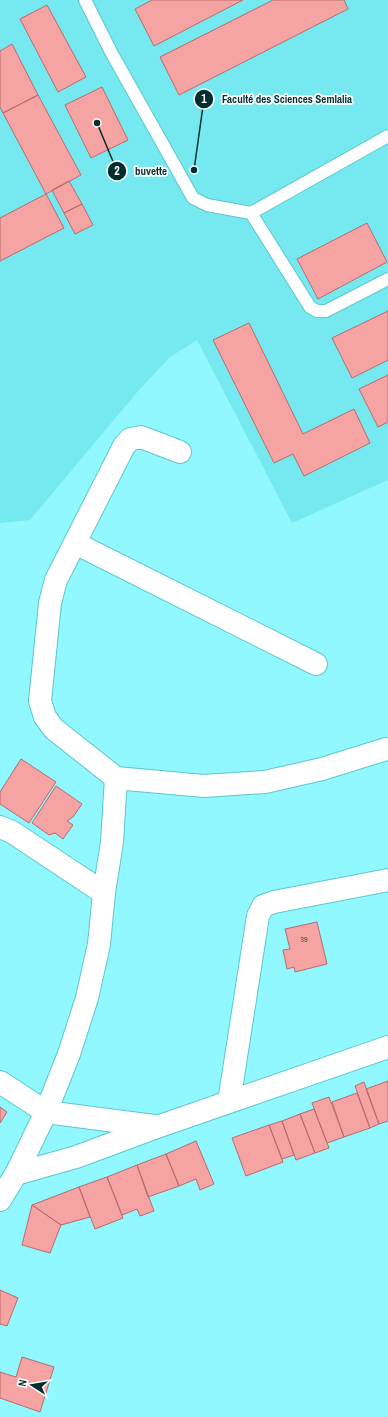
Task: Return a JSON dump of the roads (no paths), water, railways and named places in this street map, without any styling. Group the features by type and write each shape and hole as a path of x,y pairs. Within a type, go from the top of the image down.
{"street":[{"path":"180,452 141,437 130,439 124,446 56,580 50,603 40,702 45,717 54,729 116,778 204,786 265,782 322,769 386,749"},
{"path":"75,543 316,664"},
{"path":"0,1200 16,1174 46,1112 69,1054 87,998 99,944 104,893 112,842 116,778"},
{"path":"0,827 12,832 104,893"},
{"path":"229,1102 258,916 264,906 274,902 388,880"},
{"path":"16,1174 76,1157 157,1127 388,1047"},
{"path":"0,1082 46,1112 157,1127"}],"lane":[{"path":"86,0 111,52 193,198 206,205 251,213 388,136"},
{"path":"251,213 310,307 318,311 326,311 388,279"}],"place":[{"name":"buvette","path":"97,123"},
{"name":"Faculté des Sciences Semlalia","path":"194,170"}]}
